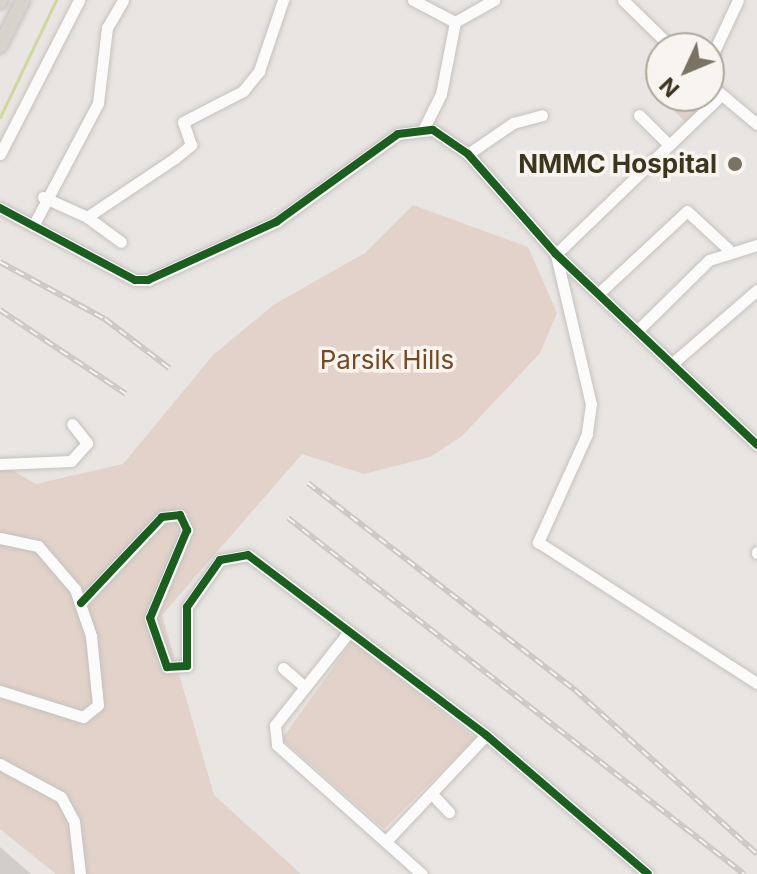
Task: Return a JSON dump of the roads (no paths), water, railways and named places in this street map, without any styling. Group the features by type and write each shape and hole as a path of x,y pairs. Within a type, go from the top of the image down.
{"main road":[{"path":"0,46 23,0"}],"street":[{"path":"0,154 79,0"},
{"path":"33,226 43,197 98,103 107,28 123,0"},
{"path":"87,217 191,145 183,122 243,91 268,52 283,0"},
{"path":"413,0 455,22"},
{"path":"423,130 441,94 455,22 494,0"},
{"path":"623,0 656,32"},
{"path":"723,32 738,0"},
{"path":"725,100 757,124"},
{"path":"556,254 703,112"},
{"path":"468,154 513,123 542,115"},
{"path":"639,115 669,145"},
{"path":"0,208 135,280 148,280 276,222 398,134 423,130 468,154 556,254 675,361 757,445"},
{"path":"43,197 87,217 121,242"},
{"path":"599,293 687,211 728,249"},
{"path":"639,329 728,249 757,245"},
{"path":"556,254 591,404 587,434 538,542 757,683"},
{"path":"675,361 757,290"},
{"path":"0,464 71,461 87,443 72,424"},
{"path":"81,603 162,517 180,515 187,530 150,618 160,658 181,671 190,659 182,633 187,607 229,553 254,560 486,735 648,874"},
{"path":"0,538 24,539 52,556 81,603 95,711 77,716 0,691"},
{"path":"348,633 275,725 277,745 388,839 422,874"},
{"path":"283,668 304,686"},
{"path":"388,839 486,735"},
{"path":"0,764 61,797 74,821 80,874"},
{"path":"432,794 449,812"}],"waterway":[{"path":"0,117 56,0"}],"railway":[{"path":"0,262 105,319 169,368"},
{"path":"0,310 126,394"},
{"path":"308,483 575,690 757,854"},
{"path":"288,518 744,874"}],"place":[{"name":"NMMC Hospital","path":"735,164"}],"park label":[{"name":"Parsik Hills","path":"387,360"}]}
